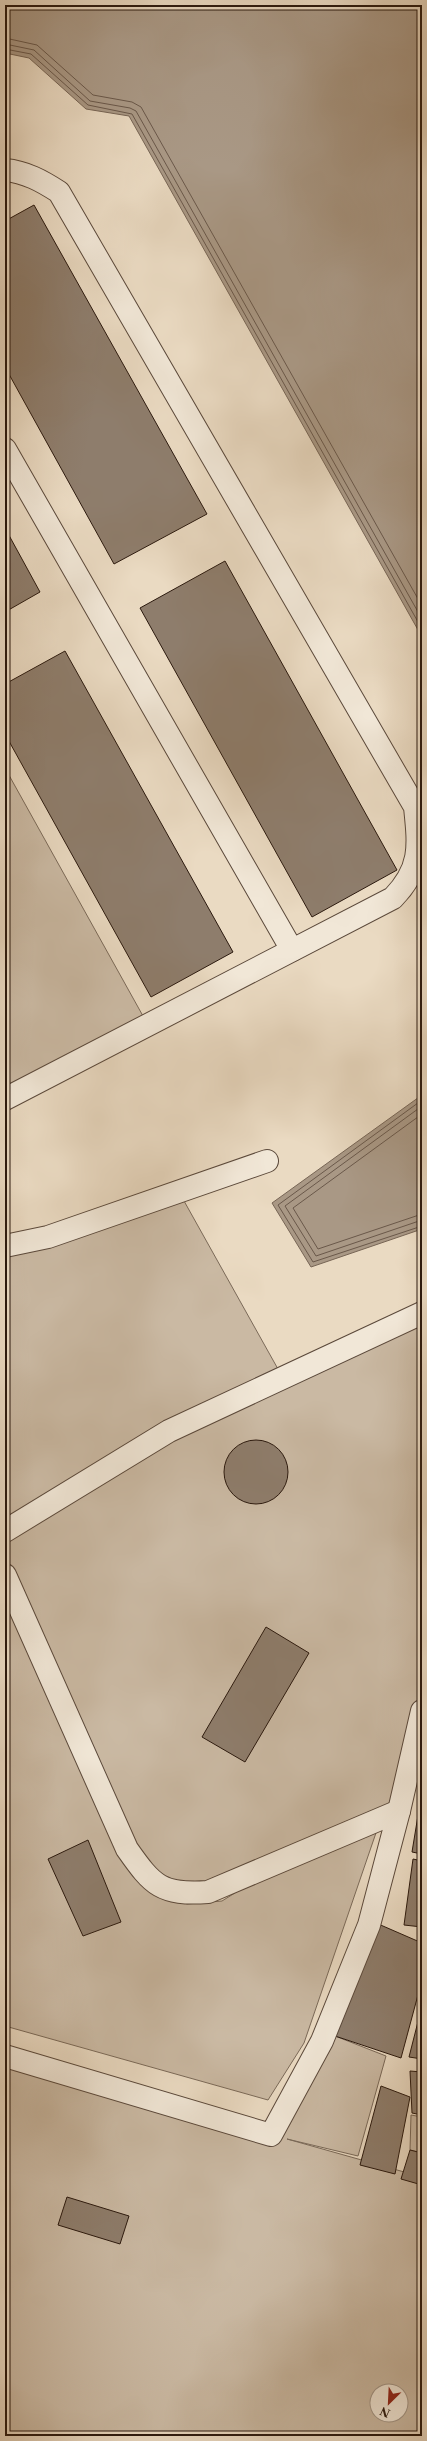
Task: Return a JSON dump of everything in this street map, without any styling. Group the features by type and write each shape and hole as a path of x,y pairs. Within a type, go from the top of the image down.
{"street":[{"path":"5,1099 392,898 407,883 417,861 418,839 415,807 59,192 43,181 10,175"},
{"path":"5,449 292,950"},
{"path":"5,1246 48,1237 267,1161"},
{"path":"5,1531 169,1431 422,1313"},
{"path":"5,1575 127,1849 147,1877 168,1890 189,1893 208,1892 399,1811"},
{"path":"5,2056 271,2135 322,2040 369,1925 399,1811 422,1711"}],"shaded area":[{"path":"5,768 148,1025 5,1099"},
{"path":"179,1192 283,1378 422,1313 422,1711 399,1811 208,1892 147,1877 5,1574 5,1531 160,1436 5,1518 5,1246"},
{"path":"5,1594 126,1862 144,1888 187,1904 222,1901 259,1878 378,1827 304,2043 268,2100 5,2026"},
{"path":"335,2036 386,2056 358,2156 287,2139 422,2177 422,2436 5,2436 5,2056 271,2135"},
{"path":"411,2115 422,2117 422,2153 410,2150"}],"water":[{"path":"5,5 422,5 422,637 129,116 86,109 29,58 5,53"},
{"path":"422,1095 422,1229 311,1267 272,1203"}],"building":[{"path":"34,205 207,514 114,564 5,367 5,221"},
{"path":"5,528 40,592 5,612"},
{"path":"225,561 397,870 312,917 140,608"},
{"path":"65,651 233,952 151,997 5,734 5,684"},
{"path":"250,1440 262,1440 279,1449 286,1460 288,1472 286,1484 279,1495 262,1504 250,1504 238,1499 229,1490 224,1478 224,1466 229,1454 238,1445"},
{"path":"266,1627 309,1653 245,1762 202,1737"},
{"path":"422,1791 422,1854 412,1852"},
{"path":"88,1840 121,1922 83,1936 48,1859"},
{"path":"413,1859 422,1861 422,1927 404,1925"},
{"path":"376,1923 422,1943 422,1980 401,2058 335,2036"},
{"path":"422,2006 422,2059 409,2057"},
{"path":"410,2071 422,2072 422,2115 412,2113"},
{"path":"381,2086 410,2097 395,2174 360,2165"},
{"path":"410,2150 422,2153 422,2185 401,2179"},
{"path":"67,2197 129,2216 120,2244 58,2225"}]}
